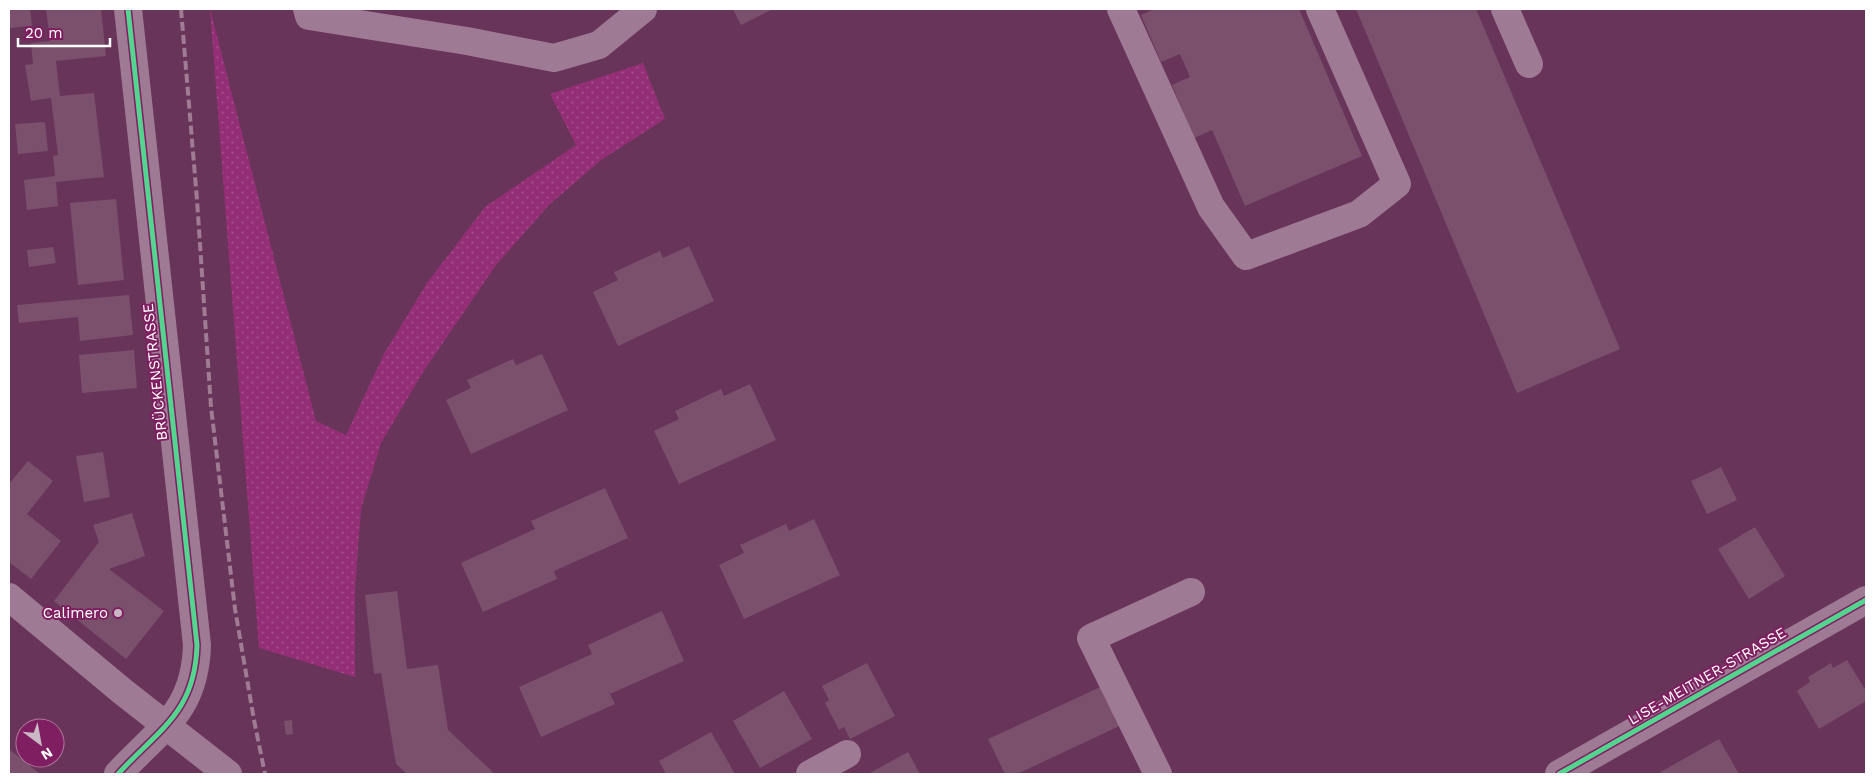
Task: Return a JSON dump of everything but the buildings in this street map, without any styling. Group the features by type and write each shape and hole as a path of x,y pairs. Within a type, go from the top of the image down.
{"street":[{"name":"BRÜCKENSTRASSE","path":"118,774 167,725 180,709 192,684 197,661 197,645 128,9"},
{"path":"307,9 309,16 467,41 554,58 599,45 643,9"},
{"path":"1121,9 1211,207 1246,256 1360,214 1397,184 1320,9"},
{"path":"1505,9 1529,64"},
{"path":"1158,774 1092,638 1191,592"},
{"path":"9,597 122,691 228,774"},
{"name":"LISE-MEITNER-STRASSE","path":"1559,774 1866,600"},
{"path":"810,774 847,754"}],"shaded area":[{"path":"210,9 316,421 346,435 385,352 427,283 485,207 576,145 550,94 643,63 665,119 601,160 549,205 496,265 423,372 381,443 361,509 355,589 355,677 259,648"}],"railway":[{"path":"181,9 197,200 211,407 235,609 265,774"}],"cycle path":[{"path":"118,774 172,718 182,704 190,688 195,668 197,645 128,9"},
{"path":"1559,774 1866,600"}],"place":[{"name":"Calimero","path":"118,613"}]}
